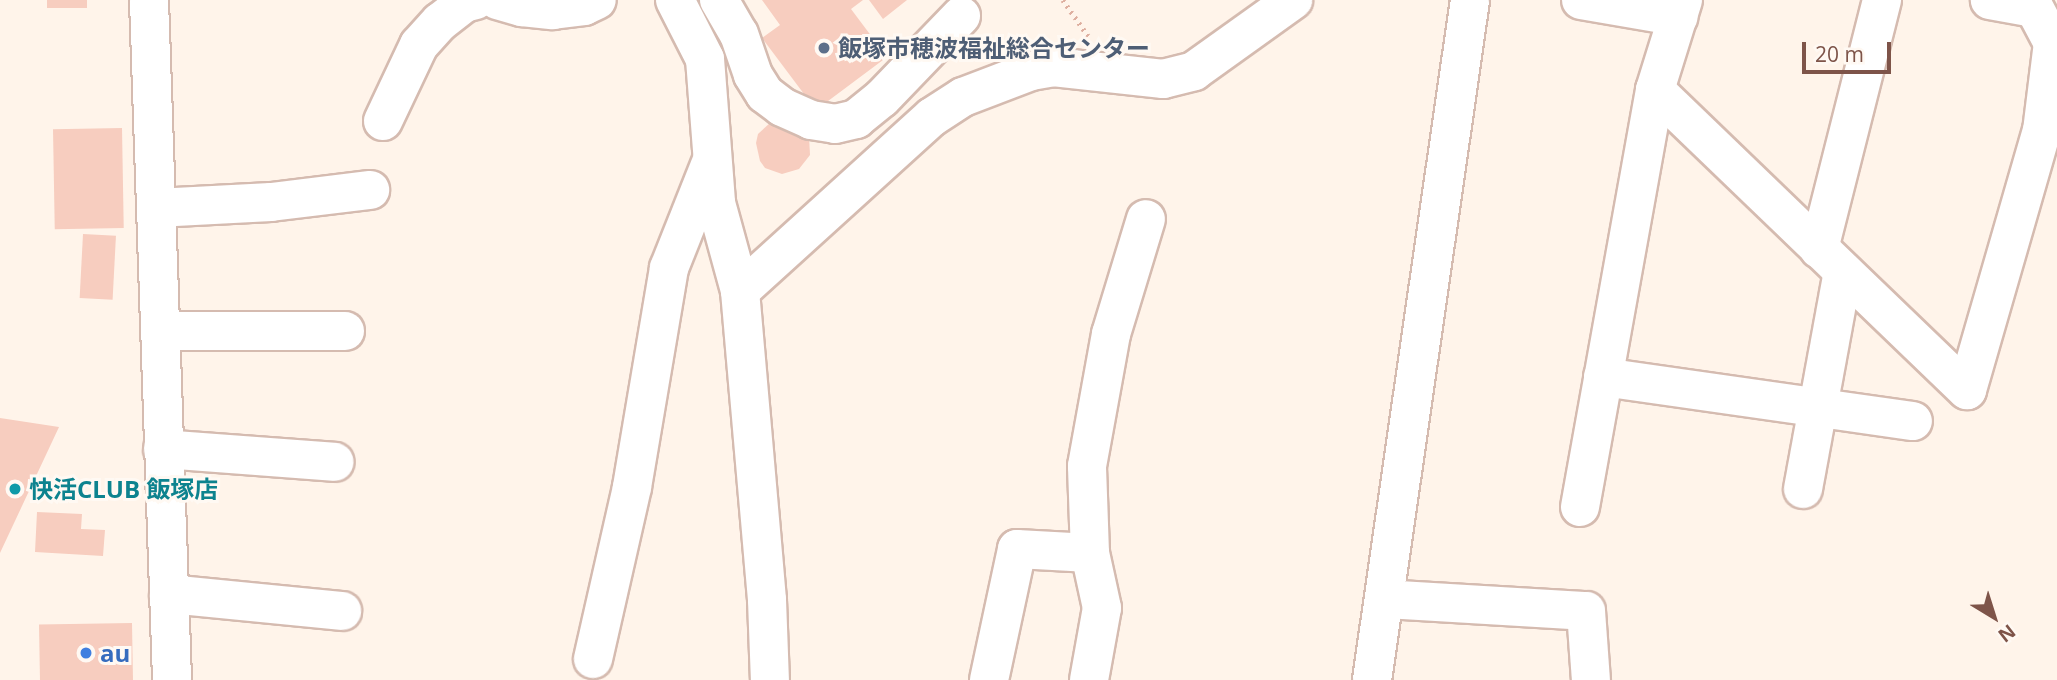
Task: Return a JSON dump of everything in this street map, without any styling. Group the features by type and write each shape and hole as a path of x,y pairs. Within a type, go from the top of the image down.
{"street":[{"path":"149,0 172,680"},
{"path":"383,121 419,44 440,22 464,3 476,0"},
{"path":"497,0 522,7 553,10 584,6 597,0"},
{"path":"675,0 705,60 716,203 740,291 767,600 770,680"},
{"path":"719,0 738,34 753,75 765,94 782,107 811,120 835,124 856,119 881,99 961,16"},
{"path":"740,291 932,117 964,97 1031,71 1053,67 1163,79 1195,71 1293,0"},
{"path":"1372,680 1469,0"},
{"path":"1580,507 1655,90 1681,8 1581,0"},
{"path":"1803,489 1818,408 1831,260 1882,0"},
{"path":"1655,90 1967,390 2042,131 2053,43 2034,8 1990,0"},
{"path":"593,659 632,487 669,268 711,161"},
{"path":"156,208 271,202 370,190"},
{"path":"1089,680 1102,608 1090,553 1087,466 1111,334 1146,219"},
{"path":"160,331 345,331"},
{"path":"1603,377 1913,421"},
{"path":"163,449 334,462"},
{"path":"989,680 1017,549 1090,553"},
{"path":"169,594 342,611"},
{"path":"1384,599 1586,611 1591,680"}],"path":[{"path":"1063,0 1094,44"}],"building":[{"path":"47,0 87,0 87,8 47,8"},
{"name":"飯塚市穂波福祉総合センター","path":"762,0 863,0 851,9 887,57 816,110 762,38 780,25"},
{"name":"飯塚市穂波福祉総合センター","path":"869,0 907,0 883,19"},
{"name":"飯塚市穂波福祉総合センター","path":"771,122 809,136 810,155 799,169 782,174 765,168 760,161 756,143 758,134"},
{"path":"122,128 124,228 55,229 53,129"},
{"path":"83,234 116,236 113,300 80,298"},
{"name":"快活CLUB 飯塚店","path":"0,418 59,427 0,553"},
{"path":"37,512 82,514 81,529 105,530 103,556 35,552"},
{"name":"au","path":"132,623 133,680 40,680 39,625"}],"place":[{"name":"飯塚市穂波福祉総合センター","path":"824,48"},
{"name":"快活CLUB 飯塚店","path":"15,489"},
{"name":"au","path":"86,653"}]}
